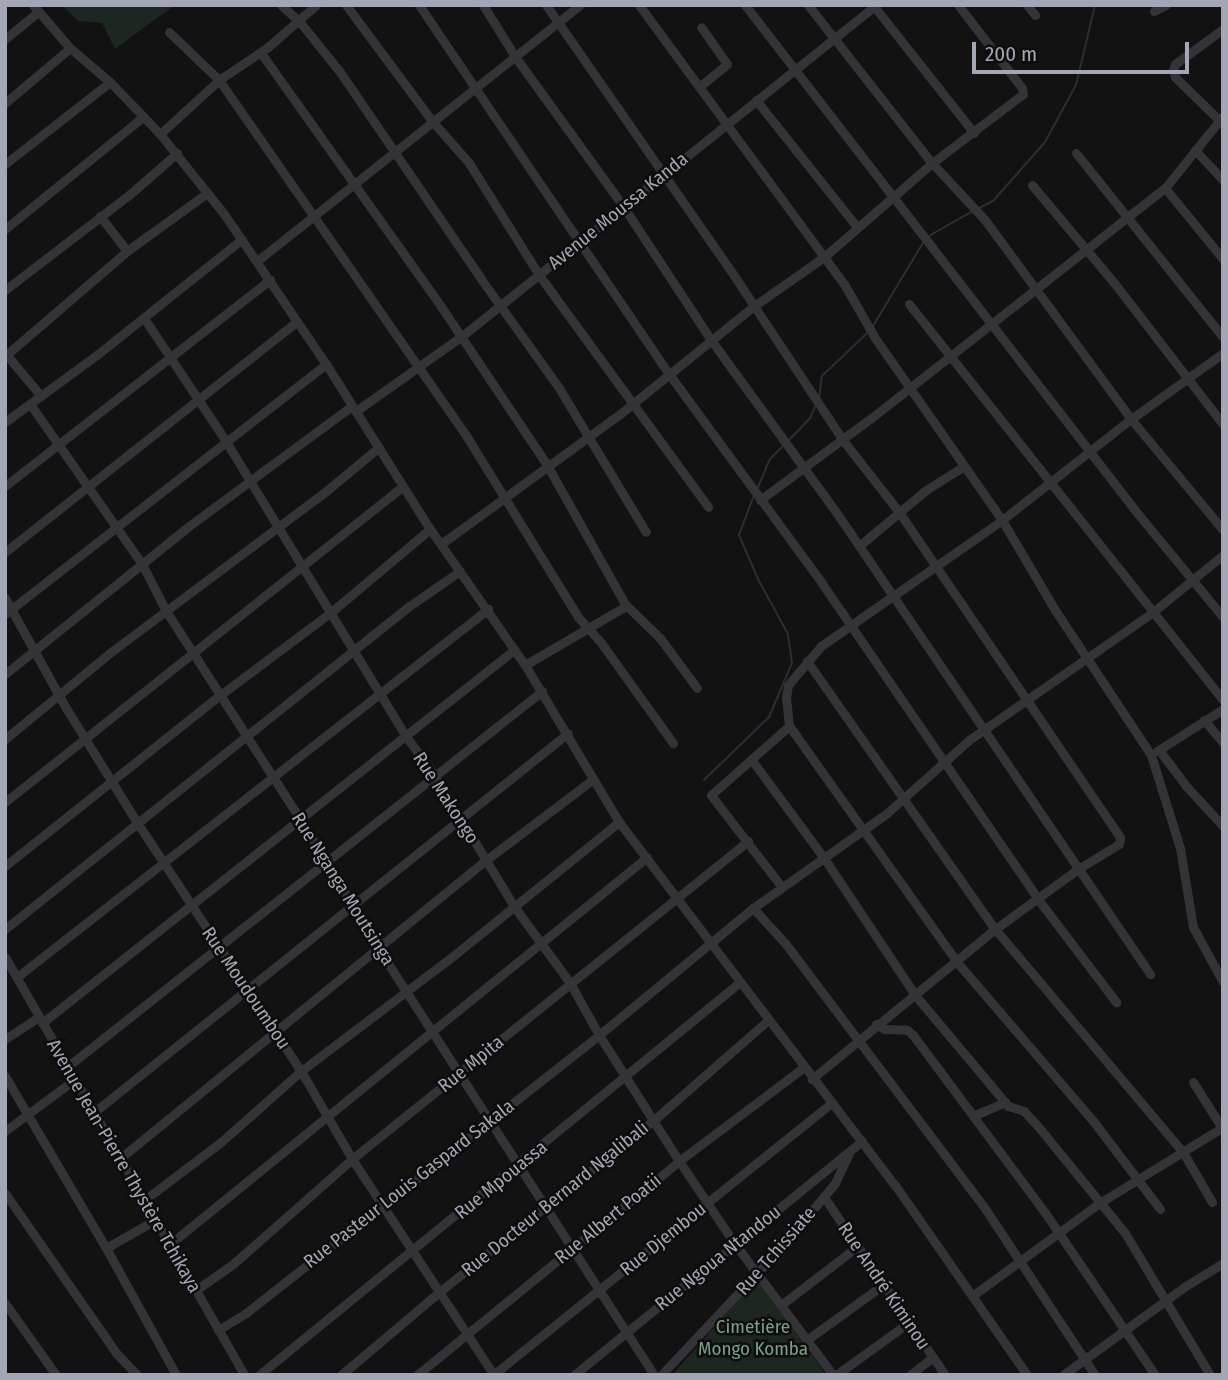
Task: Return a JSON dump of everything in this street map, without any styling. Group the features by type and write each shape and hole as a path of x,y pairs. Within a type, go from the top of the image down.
{"street":[{"path":"281,5 299,21 340,72 590,434 646,532"},
{"path":"160,134 219,80 261,52 316,5"},
{"path":"346,5 433,122 469,163 539,275 631,405 708,507"},
{"path":"419,5 669,374 850,626 1037,898 1116,1002"},
{"path":"483,5 516,58 623,206 711,340 859,545 1150,974"},
{"path":"546,5 754,306 842,439 899,512 1121,837 1119,844 1078,869 995,929 812,1079"},
{"path":"257,261 315,216 353,182 477,89 580,5"},
{"path":"639,5 824,257 875,338 1002,520 1055,610 1088,658 1155,752 1223,826"},
{"path":"745,5 1138,513 1223,617"},
{"path":"808,5 932,163 985,220 1131,419 1223,530"},
{"path":"441,544 504,495 631,405 754,306 824,257 893,195 1023,92 958,5"},
{"path":"1027,5 1035,15"},
{"path":"1154,11 1166,5"},
{"path":"874,6 974,133"},
{"name":"Avenue Moussa Kanda","path":"5,674 189,526 462,336 874,6"},
{"path":"5,39 36,9 70,48 110,82 177,153 270,280 379,447 402,487 525,665 619,822 678,897 767,1021 862,1141 1027,1375"},
{"path":"699,87 727,64 701,27"},
{"path":"760,500 1165,188 1222,120 1175,77 1175,64 1223,29"},
{"path":"169,33 219,80 418,365 504,495 578,617 588,626 673,743"},
{"path":"5,103 70,48"},
{"path":"261,52 462,336 496,392 547,465 592,551 626,606 660,638 697,688"},
{"path":"5,164 110,82"},
{"path":"756,100 856,227"},
{"path":"5,229 143,117"},
{"path":"1195,150 1223,180"},
{"path":"5,290 177,153"},
{"path":"1076,153 1126,219 1223,337"},
{"path":"1032,186 1115,285 1223,424"},
{"path":"1165,188 1223,259"},
{"path":"41,396 6,354 127,251 207,193"},
{"path":"100,216 127,251"},
{"path":"5,422 144,318 242,239"},
{"path":"5,486 270,280"},
{"path":"909,304 1223,700"},
{"name":"Rue Makongo","path":"144,318 251,481 405,735 435,776 513,905 570,983 599,1035 679,1161 735,1244 759,1272 834,1375"},
{"path":"5,552 297,321"},
{"path":"1160,1209 1139,1179 957,962 866,830 789,726 785,710 788,685 821,646 1002,520 1131,419 1189,380 1223,353"},
{"path":"9,611 118,529 225,440 326,364"},
{"name":"Rue Nganga Moutsinga","path":"30,404 142,565 166,611 300,819 378,948 654,1375"},
{"path":"5,739 379,447"},
{"path":"859,545 899,512 964,466"},
{"path":"5,802 402,487"},
{"path":"5,866 219,696 330,613 430,529"},
{"name":"Rue Pasteur Louis Gaspard Sakala","path":"218,1330 383,1206 781,886 866,830 984,728 1153,612 1223,555"},
{"path":"5,929 408,607 460,571"},
{"name":"Rue Moudoumbou","path":"5,598 9,611 138,824 301,1071 352,1159 493,1375"},
{"path":"525,665 626,606"},
{"path":"17,977 488,609"},
{"path":"5,1040 40,1020 192,907 514,650"},
{"path":"807,661 995,929 1183,1152 1212,1202"},
{"path":"67,1067 542,691"},
{"path":"1155,752 1223,709"},
{"path":"1204,720 1223,743"},
{"path":"781,886 711,794 789,726"},
{"path":"93,1113 568,733"},
{"path":"1155,752 1180,848 1193,927 1223,982"},
{"path":"751,759 824,858 915,995 1005,1102 1024,1111 1101,1202 1145,1263 1210,1375"},
{"path":"118,1160 486,860 592,780"},
{"path":"143,1201 221,1142 301,1071 619,822"},
{"name":"Rue Mpita","path":"196,1290 233,1264 352,1159 748,841"},
{"path":"170,1244 647,857"},
{"path":"753,908 785,943 1020,1260 1094,1375"},
{"name":"Avenue Jean-Pierre Thystère Tchikaya","path":"5,957 8,968 17,977 118,1160 170,1244 244,1375"},
{"name":"Rue Mpouassa","path":"259,1375 414,1252 740,982"},
{"name":"Rue Docteur Bernard Ngalibali","path":"341,1375 438,1293 653,1120 767,1021"},
{"path":"876,1024 884,1029 907,1030 913,1035 975,1115 1058,1231 1155,1375"},
{"name":"Rue Albert Poatii","path":"417,1375 679,1161 803,1068"},
{"path":"5,1076 107,1248 176,1375"},
{"path":"5,1131 74,1080"},
{"path":"972,1296 1058,1231 1222,1127 1193,1082"},
{"name":"Rue Djembou","path":"493,1375 832,1102"},
{"path":"975,1115 1005,1102"},
{"name":"Rue Ngoua Ntandou","path":"574,1375 862,1141"},
{"name":"Rue Tchissiate","path":"662,1375 759,1272 824,1197 845,1168 851,1150"},
{"path":"5,1193 116,1353 137,1375"},
{"name":"Rue André Kiminou","path":"824,1197 945,1375"},
{"path":"107,1248 155,1220"},
{"path":"781,1305 858,1246"},
{"path":"1063,1375 1165,1300 1223,1263"},
{"path":"808,1339 883,1285"},
{"path":"5,1303 56,1375"},
{"path":"834,1375 908,1323"},
{"path":"910,1375 933,1357"}],"green space":[{"path":"62,5 175,5 115,49 102,23 78,21"},
{"name":"Cimetière Mongo Komba","path":"757,1279 826,1375 672,1375"}],"waterway":[{"path":"979,208 993,201 1045,142 1076,85 1095,5"},
{"path":"927,237 971,212"},
{"path":"873,326 924,241"},
{"path":"819,399 822,376 867,333"},
{"path":"788,441 810,418 815,407"},
{"path":"758,487 770,459 784,445"},
{"path":"704,780 769,717 792,663 788,634 759,581 739,535 754,495"}]}
